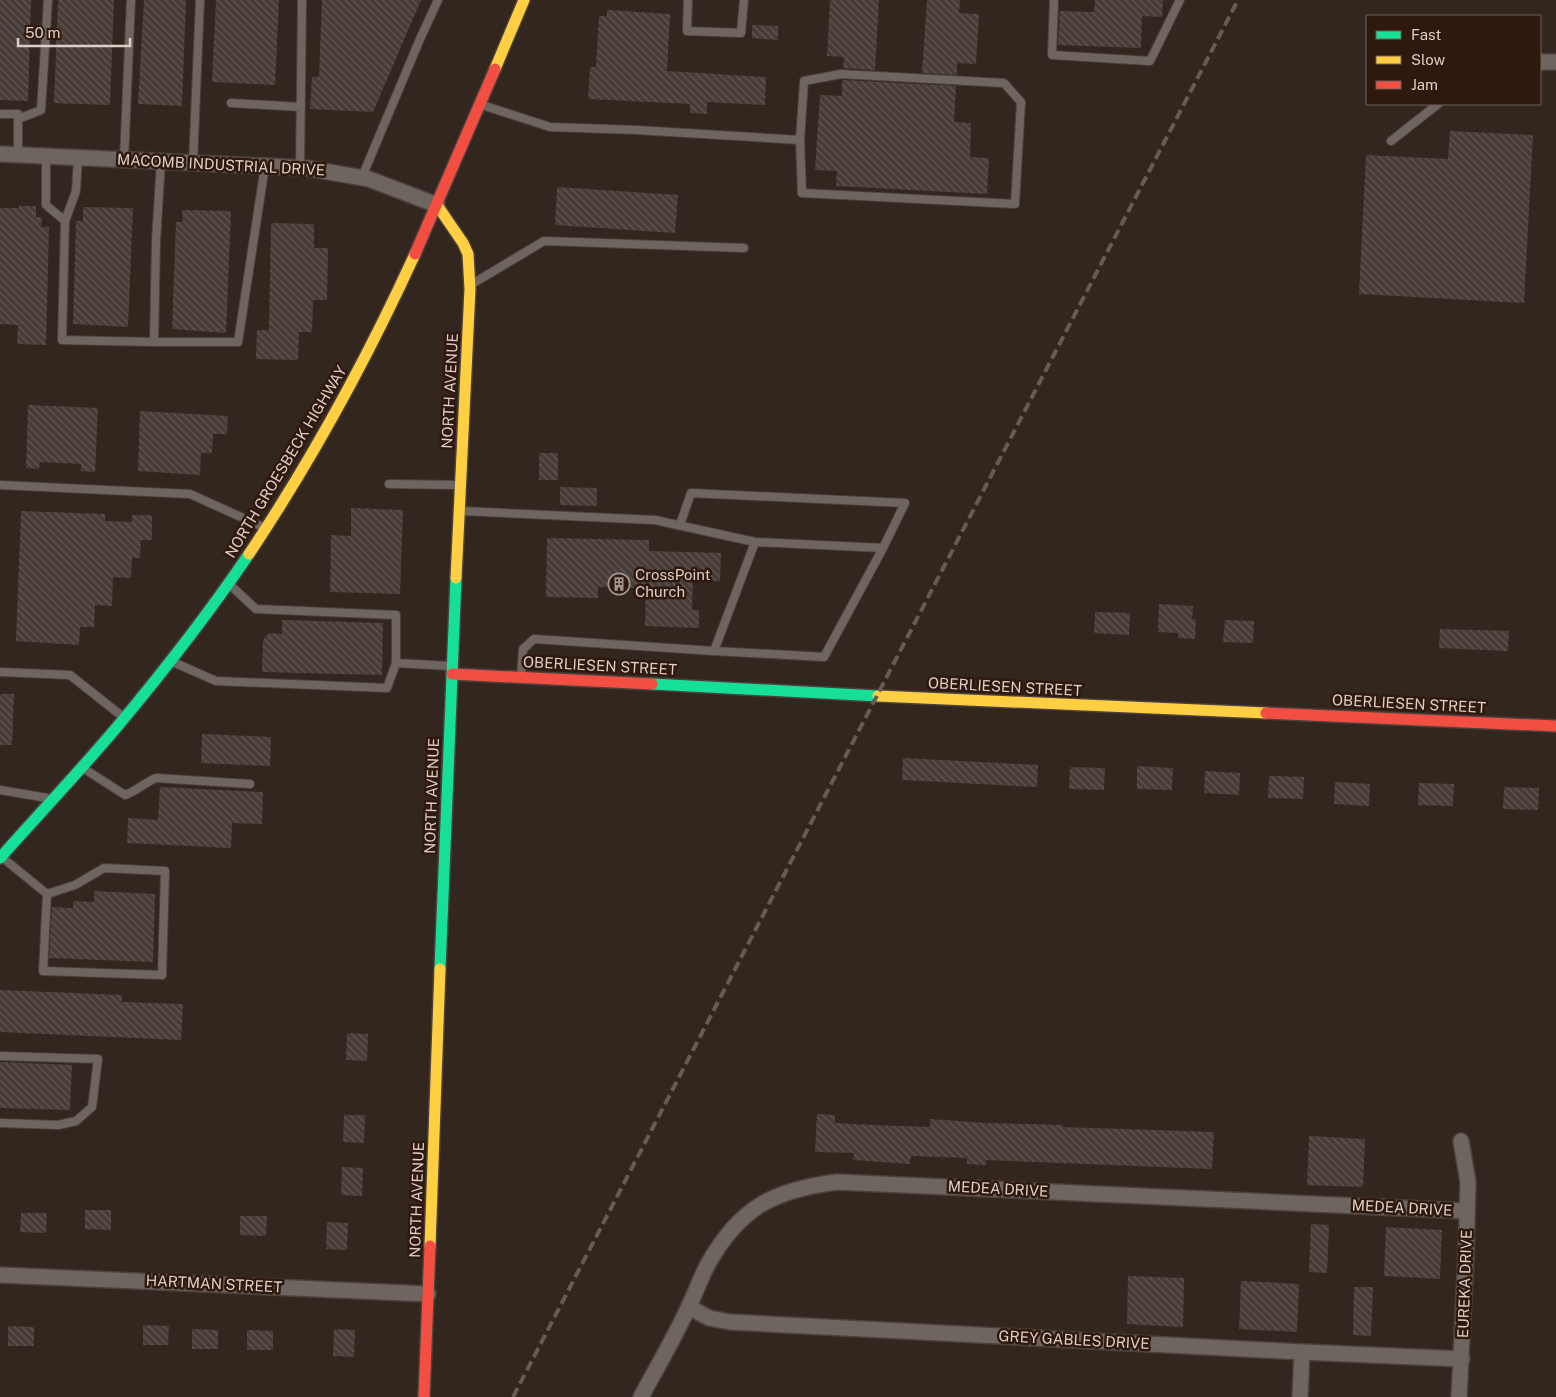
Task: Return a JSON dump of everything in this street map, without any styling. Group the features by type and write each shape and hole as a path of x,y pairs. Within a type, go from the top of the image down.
{"main road":[{"name":"NORTH GROESBECK HIGHWAY","path":"1,857 124,719 171,661 229,584 266,529 326,431 389,311 437,205 524,0"},
{"name":"NORTH AVENUE","path":"424,1397 452,670 470,285 468,254 463,243 437,205"},
{"name":"OBERLIESEN STREET","path":"452,670 522,677 888,696 1556,726"}],"street":[{"path":"1541,62 1556,62"},
{"name":"MACOMB INDUSTRIAL DRIVE","path":"0,154 300,168 362,177 437,205"},
{"name":"EUREKA DRIVE","path":"1459,1397 1468,1182 1461,1141"},
{"name":"MEDEA DRIVE","path":"642,1397 689,1308 708,1265 726,1236 756,1207 790,1191 813,1185 837,1182 1467,1211"},
{"name":"HARTMAN STREET","path":"0,1275 428,1294"},
{"name":"GREY GABLES DRIVE","path":"689,1308 709,1318 730,1322 1462,1359"},
{"path":"1300,1397 1302,1352"}],"lane":[{"path":"18,119 41,110 48,0"},
{"path":"124,159 131,0"},
{"path":"193,163 200,0"},
{"path":"300,168 302,0"},
{"path":"362,177 438,0"},
{"path":"688,0 687,32 741,33 744,0"},
{"path":"1054,0 1052,55 1150,61 1180,0"},
{"path":"841,74 1004,83 1021,102 1015,204 802,193 800,140 804,81 841,74"},
{"path":"231,103 301,107"},
{"path":"480,104 550,127 637,130 800,140"},
{"path":"1391,141 1437,105"},
{"path":"0,114 18,114 18,155"},
{"path":"46,156 46,205 65,221"},
{"path":"78,157 76,191 65,221 62,340 238,342 266,166"},
{"path":"154,342 156,241 161,161"},
{"path":"470,285 544,241 744,248"},
{"path":"389,484 461,485"},
{"path":"0,485 190,494 266,529"},
{"path":"522,677 523,649 534,639 824,657 905,503 691,493 680,525"},
{"path":"460,511 655,520 756,542 883,548"},
{"path":"714,651 756,542"},
{"path":"171,661 216,681 386,688 396,664 396,615 256,608 229,584"},
{"path":"396,664 452,670"},
{"path":"0,672 70,675 124,719"},
{"path":"82,767 124,795 134,792 146,782 156,778 250,784"},
{"path":"0,790 53,799"},
{"path":"1,857 47,894"},
{"path":"104,868 164,871 162,975 42,971 47,894 75,884 104,868"},
{"path":"0,1056 98,1059 92,1107 76,1121 58,1126 0,1123"}],"building":[{"path":"0,0 31,0 28,101 0,100"},
{"path":"58,0 114,0 110,105 54,103"},
{"path":"144,0 186,0 182,106 138,104"},
{"path":"216,0 279,0 275,85 212,82"},
{"path":"322,0 421,0 373,112 310,109 312,77 319,77"},
{"path":"830,0 879,0 875,70 843,68 844,57 827,56"},
{"path":"927,0 960,0 959,13 979,14 976,64 957,63 957,75 922,73"},
{"path":"1095,0 1163,0 1162,17 1142,16 1141,48 1058,45 1060,11 1094,12"},
{"path":"607,10 670,14 667,71 766,77 765,105 707,102 707,114 690,113 690,104 588,99 590,67 596,67 599,16 607,16"},
{"path":"752,25 778,26 778,40 752,38"},
{"path":"842,80 956,86 954,122 971,123 970,157 989,158 987,194 836,186 837,171 815,170 820,95 842,96"},
{"path":"1450,131 1533,135 1524,303 1359,294 1366,155 1448,159"},
{"path":"557,187 678,195 675,233 555,225"},
{"path":"19,206 36,206 36,217 42,217 41,227 49,227 46,345 17,344 18,325 0,324 0,208 19,208"},
{"path":"83,207 133,208 128,327 73,324 76,221 83,221"},
{"path":"182,210 231,211 226,333 172,329 176,222 183,222"},
{"path":"271,223 314,224 314,248 328,248 327,300 313,300 312,332 299,332 298,360 256,359 257,330 269,330"},
{"path":"28,405 98,408 95,472 81,471 81,464 40,462 39,469 26,468"},
{"path":"140,411 228,416 227,434 213,434 212,453 201,453 200,475 138,471"},
{"path":"539,453 558,453 558,480 539,480"},
{"path":"560,487 597,488 597,506 560,505"},
{"path":"351,508 403,510 400,594 330,592 331,535 351,536"},
{"path":"21,511 105,514 105,521 132,522 132,515 152,515 152,540 141,540 140,558 132,558 131,578 113,577 112,606 95,605 94,627 80,627 79,645 16,641"},
{"name":"CrossPoint Church","path":"547,538 649,540 649,551 721,553 720,581 693,580 692,610 699,610 699,628 645,626 646,588 598,587 598,598 546,597"},
{"path":"1159,604 1193,606 1192,619 1196,619 1195,639 1178,638 1178,633 1158,632"},
{"path":"1095,612 1130,613 1129,635 1094,633"},
{"path":"282,620 383,623 382,675 262,672 263,640 269,633 282,634"},
{"path":"1225,620 1254,621 1253,643 1223,642"},
{"path":"1440,629 1509,631 1508,651 1439,648"},
{"path":"0,694 14,694 12,745 0,745"},
{"path":"202,734 271,737 270,766 201,763"},
{"path":"903,758 1038,765 1037,787 902,780"},
{"path":"1137,766 1173,768 1172,790 1137,789"},
{"path":"1070,767 1105,768 1104,790 1069,789"},
{"path":"1205,771 1240,773 1239,795 1204,793"},
{"path":"1269,776 1304,777 1303,799 1268,798"},
{"path":"1335,782 1370,784 1369,806 1334,804"},
{"path":"1419,783 1454,784 1453,806 1418,805"},
{"path":"160,787 263,792 262,824 232,823 231,848 127,843 128,818 158,820"},
{"path":"1504,787 1539,788 1538,810 1503,809"},
{"path":"94,891 155,894 153,962 49,958 52,907 73,908 73,901 94,902"},
{"path":"0,990 122,995 122,1002 183,1004 181,1040 0,1032"},
{"path":"347,1033 368,1034 367,1061 346,1060"},
{"path":"0,1062 72,1065 70,1110 0,1108"},
{"path":"817,1114 835,1115 835,1123 874,1125 930,1127 930,1119 1063,1125 1063,1127 1214,1132 1212,1169 986,1160 986,1165 967,1164 967,1158 911,1156 910,1164 853,1160 854,1153 815,1152"},
{"path":"344,1115 365,1115 364,1143 343,1142"},
{"path":"1309,1136 1365,1139 1363,1187 1307,1185"},
{"path":"342,1167 363,1168 362,1196 341,1195"},
{"path":"85,1210 111,1210 111,1230 85,1229"},
{"path":"21,1213 47,1213 46,1233 20,1232"},
{"path":"240,1216 267,1216 266,1236 240,1235"},
{"path":"327,1222 348,1223 347,1250 326,1249"},
{"path":"1311,1224 1329,1225 1327,1273 1309,1272"},
{"path":"1386,1227 1442,1230 1440,1279 1384,1276"},
{"path":"1128,1276 1184,1278 1183,1327 1127,1324"},
{"path":"1241,1281 1299,1284 1297,1332 1239,1329"},
{"path":"1354,1287 1373,1287 1371,1336 1353,1335"},
{"path":"143,1325 169,1326 168,1345 143,1345"},
{"path":"8,1326 34,1327 34,1346 8,1346"},
{"path":"192,1329 218,1330 218,1349 192,1349"},
{"path":"334,1329 355,1330 354,1357 333,1356"},
{"path":"247,1330 273,1331 273,1350 247,1350"}],"railway":[{"path":"513,1397 1238,0"}],"traffic: fast":[{"path":"0,858 134,706 202,620 249,554"},
{"path":"440,969 456,578"},
{"path":"652,684 878,696"}],"traffic: slow":[{"path":"495,69 524,0"},
{"path":"437,205 463,243 468,254 470,289 456,578"},
{"path":"249,554 317,445 378,332 415,254"},
{"path":"878,696 1266,713"},
{"path":"430,1246 440,969"}],"traffic: jam":[{"path":"415,254 495,69"},
{"path":"452,674 652,684"},
{"path":"1266,713 1556,726"},
{"path":"424,1397 430,1246"}],"place":[{"name":"CrossPoint Church","path":"619,584"}]}
